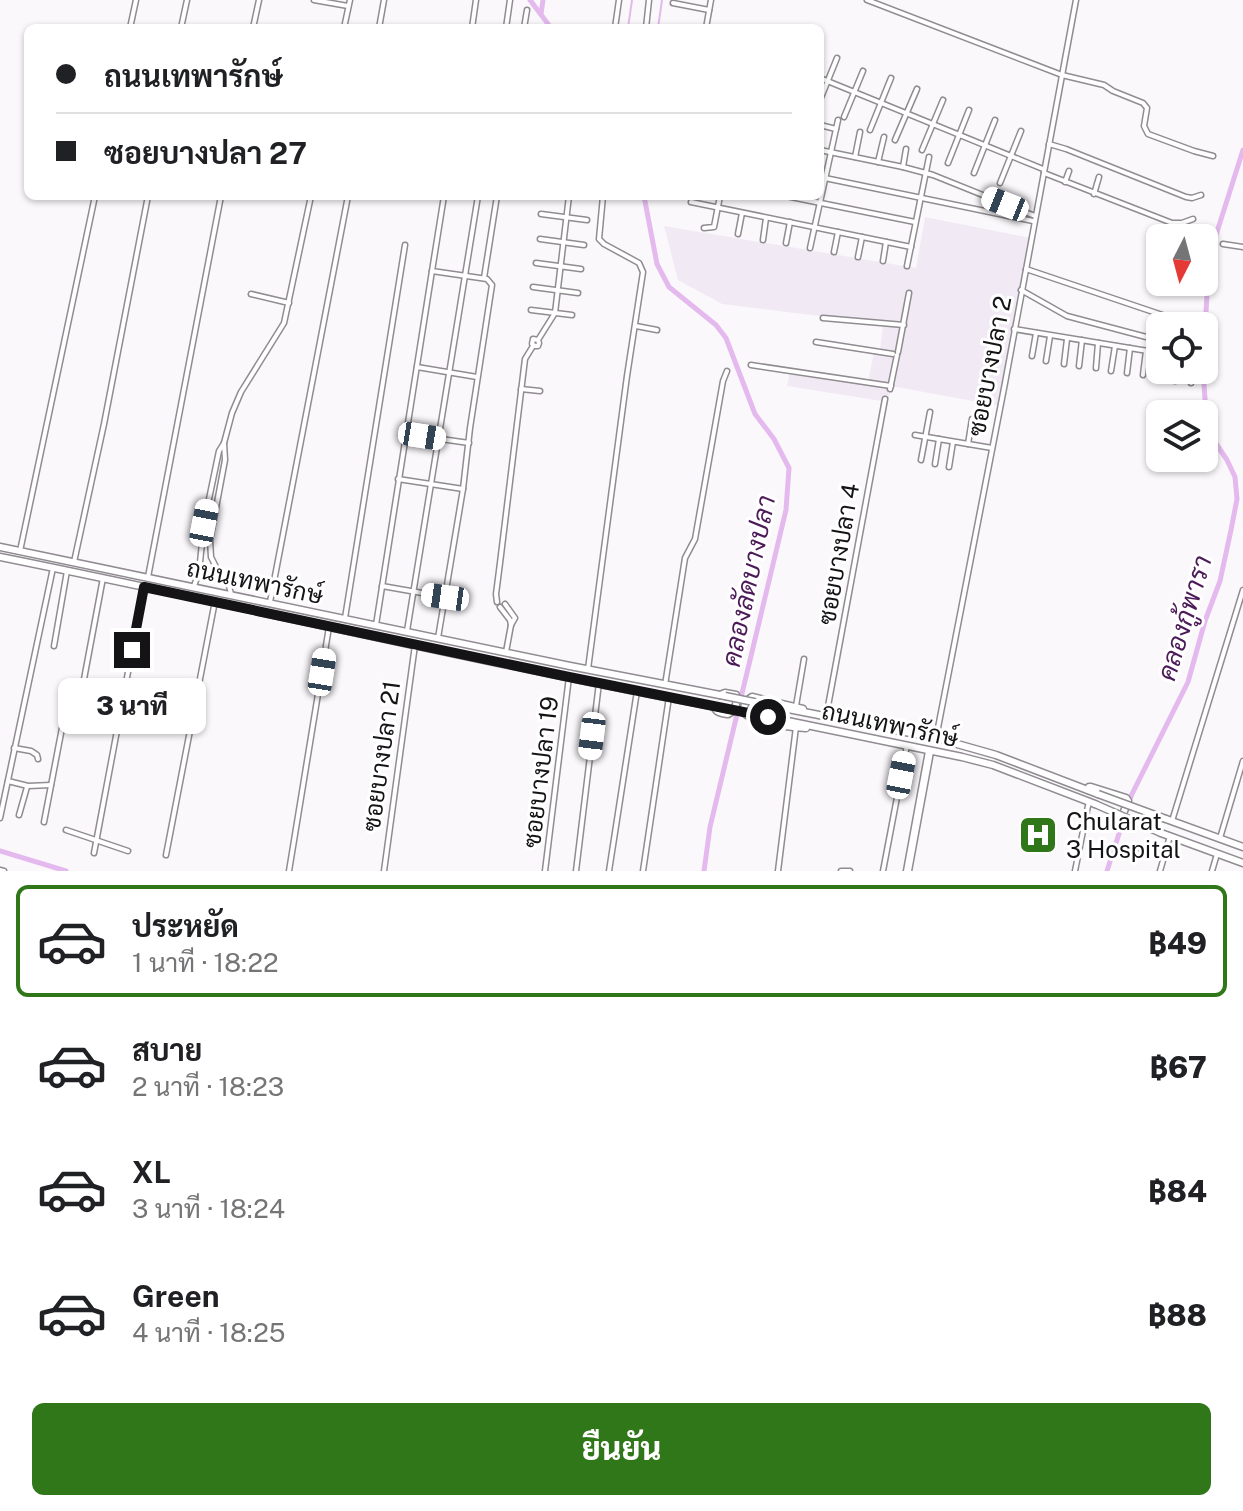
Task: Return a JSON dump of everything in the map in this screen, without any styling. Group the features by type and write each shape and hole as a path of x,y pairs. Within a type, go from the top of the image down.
{"main road":[{"name":"ถนนเทพารักษ์","path":"0,547 936,738 996,755 1243,847"},
{"name":"ถนนเทพารักษ์","path":"0,557 569,677 930,749 993,765 1243,863"},
{"path":"123,582 125,572"},
{"path":"715,706 715,710 721,713 728,714 735,710 736,695 722,695"},
{"path":"825,716 752,697 744,706 744,713 749,718 826,729"},
{"path":"1088,790 1091,787 1128,801 1120,817 1091,803"}],"street":[{"path":"131,24 136,0"},
{"path":"182,24 187,0"},
{"path":"254,24 259,0"},
{"path":"314,0 349,3 345,24"},
{"path":"380,24 384,0"},
{"path":"473,24 476,0"},
{"path":"507,24 510,0"},
{"path":"616,24 619,0"},
{"path":"646,24 649,0"},
{"path":"707,24 711,0"},
{"path":"867,0 1062,75 1104,85 1143,103 1147,108 1145,129 1149,135 1213,156"},
{"name":"ซอยบางปลา 2","path":"936,738 1076,0"},
{"path":"673,3 709,10"},
{"path":"525,24 527,10"},
{"path":"824,90 837,58"},
{"path":"844,117 863,71"},
{"path":"870,130 891,78"},
{"path":"824,80 1011,156 1094,194 1172,223 1193,219"},
{"path":"895,140 917,89"},
{"path":"922,150 943,100"},
{"path":"948,163 969,110"},
{"path":"824,172 838,120"},
{"path":"974,173 995,120"},
{"path":"824,126 836,129"},
{"path":"1000,183 1021,131"},
{"path":"855,157 860,132"},
{"path":"878,162 884,137"},
{"path":"1049,144 1186,197 1201,195"},
{"path":"903,167 906,149"},
{"path":"824,151 926,173 1034,219"},
{"path":"907,266 929,157"},
{"path":"1065,182 1069,171"},
{"path":"1094,194 1099,177"},
{"path":"824,178 1020,219 1034,219"},
{"path":"20,551 94,200"},
{"path":"74,562 147,200"},
{"path":"148,577 220,200"},
{"path":"194,586 219,451 241,392 284,323 310,200"},
{"path":"270,602 347,200"},
{"path":"376,625 443,200"},
{"path":"407,631 477,200"},
{"path":"484,278 496,200"},
{"path":"506,652 515,618 496,594 525,359 533,346 533,339 538,340 555,313 568,200"},
{"path":"588,669 643,268 599,239 603,200"},
{"path":"704,228 714,227 719,200"},
{"path":"805,200 915,222"},
{"path":"810,248 819,200"},
{"path":"691,202 911,247"},
{"path":"1020,219 1021,211"},
{"path":"738,234 742,212"},
{"path":"541,214 587,220"},
{"path":"763,240 766,217"},
{"path":"786,243 790,222"},
{"path":"834,252 838,232"},
{"path":"858,257 862,237"},
{"path":"540,239 584,245"},
{"path":"883,261 886,242"},
{"path":"1223,244 1243,247"},
{"path":"345,618 405,245"},
{"path":"536,263 581,269"},
{"path":"1026,269 1146,312"},
{"path":"432,271 484,278 490,280 492,285 438,638"},
{"path":"533,287 578,293"},
{"path":"1021,290 1067,316 1146,337"},
{"path":"751,365 891,388 909,293"},
{"path":"251,294 289,303"},
{"path":"531,310 572,315"},
{"path":"823,318 904,325"},
{"path":"635,326 657,330"},
{"path":"1014,329 1146,351 1143,375"},
{"path":"1032,356 1036,333"},
{"path":"1046,361 1051,335"},
{"path":"1064,364 1067,338"},
{"path":"1079,366 1082,340"},
{"path":"816,342 896,354"},
{"path":"1096,368 1098,343"},
{"path":"1111,371 1115,346"},
{"path":"1127,373 1130,348"},
{"path":"417,367 477,377"},
{"path":"665,685 684,562 695,539 727,371"},
{"path":"521,389 540,391"},
{"name":"ซอยบางปลา 4","path":"825,716 885,399"},
{"path":"921,460 930,412"},
{"path":"968,444 972,419"},
{"path":"406,434 469,443"},
{"path":"915,435 992,448"},
{"path":"935,464 939,439"},
{"path":"949,467 953,441"},
{"path":"224,443 225,460 211,531 211,557 217,569 227,578 231,594"},
{"path":"398,479 463,489"},
{"path":"201,559 211,557"},
{"path":"0,818 53,568"},
{"path":"199,572 217,569"},
{"path":"54,646 67,571"},
{"path":"44,822 62,728 75,727 103,578"},
{"path":"382,586 445,597"},
{"path":"94,853 144,587"},
{"path":"1169,820 1243,590"},
{"path":"166,855 215,601"},
{"path":"289,871 329,627"},
{"name":"ซอยบางปลา 21","path":"384,871 415,645"},
{"path":"796,706 804,659"},
{"name":"ซอยบางปลา 19","path":"545,871 569,677"},
{"path":"576,871 599,683"},
{"path":"609,871 637,691"},
{"path":"643,871 669,697"},
{"path":"778,871 796,727"},
{"path":"883,871 907,745"},
{"path":"14,748 35,753 38,759"},
{"path":"907,871 930,749"},
{"path":"1220,838 1243,761"},
{"path":"8,781 28,786 51,785"},
{"path":"19,815 28,786"},
{"path":"1075,871 1091,803"},
{"path":"66,830 128,851"},
{"path":"1160,871 1170,836"},
{"path":"1137,848 1164,856"},
{"path":"1212,871 1217,854"},
{"path":"841,871 850,871"}],"shaded area":[{"path":"925,217 1031,238 1000,406 891,386 888,402 787,386 790,371 868,382 874,352 880,352 883,324 722,304 678,280 664,226 916,268"}],"waterway":[{"name":"คลองลัดบางปลา","path":"530,0 548,24"},
{"path":"541,14 543,0"},
{"path":"629,24 632,0"},
{"path":"659,24 662,0"},
{"name":"คลองกู้พารา","path":"1206,312 1216,235 1243,150"},
{"name":"คลองลัดบางปลา","path":"645,200 657,264 669,287 716,325 726,338 755,414 774,439 789,468 786,510 710,827 704,871"},
{"name":"คลองกู้พารา","path":"1128,805 1188,682 1220,581 1237,499 1235,477 1213,439 1204,384"},
{"name":"คลองกู้พารา","path":"1107,871 1125,815"},
{"path":"0,851 66,871"}],"place":[{"name":"Chularat 3 Hospital","path":"1038,835"}],"route":[{"path":"132,650 144,587 768,717"}]}
